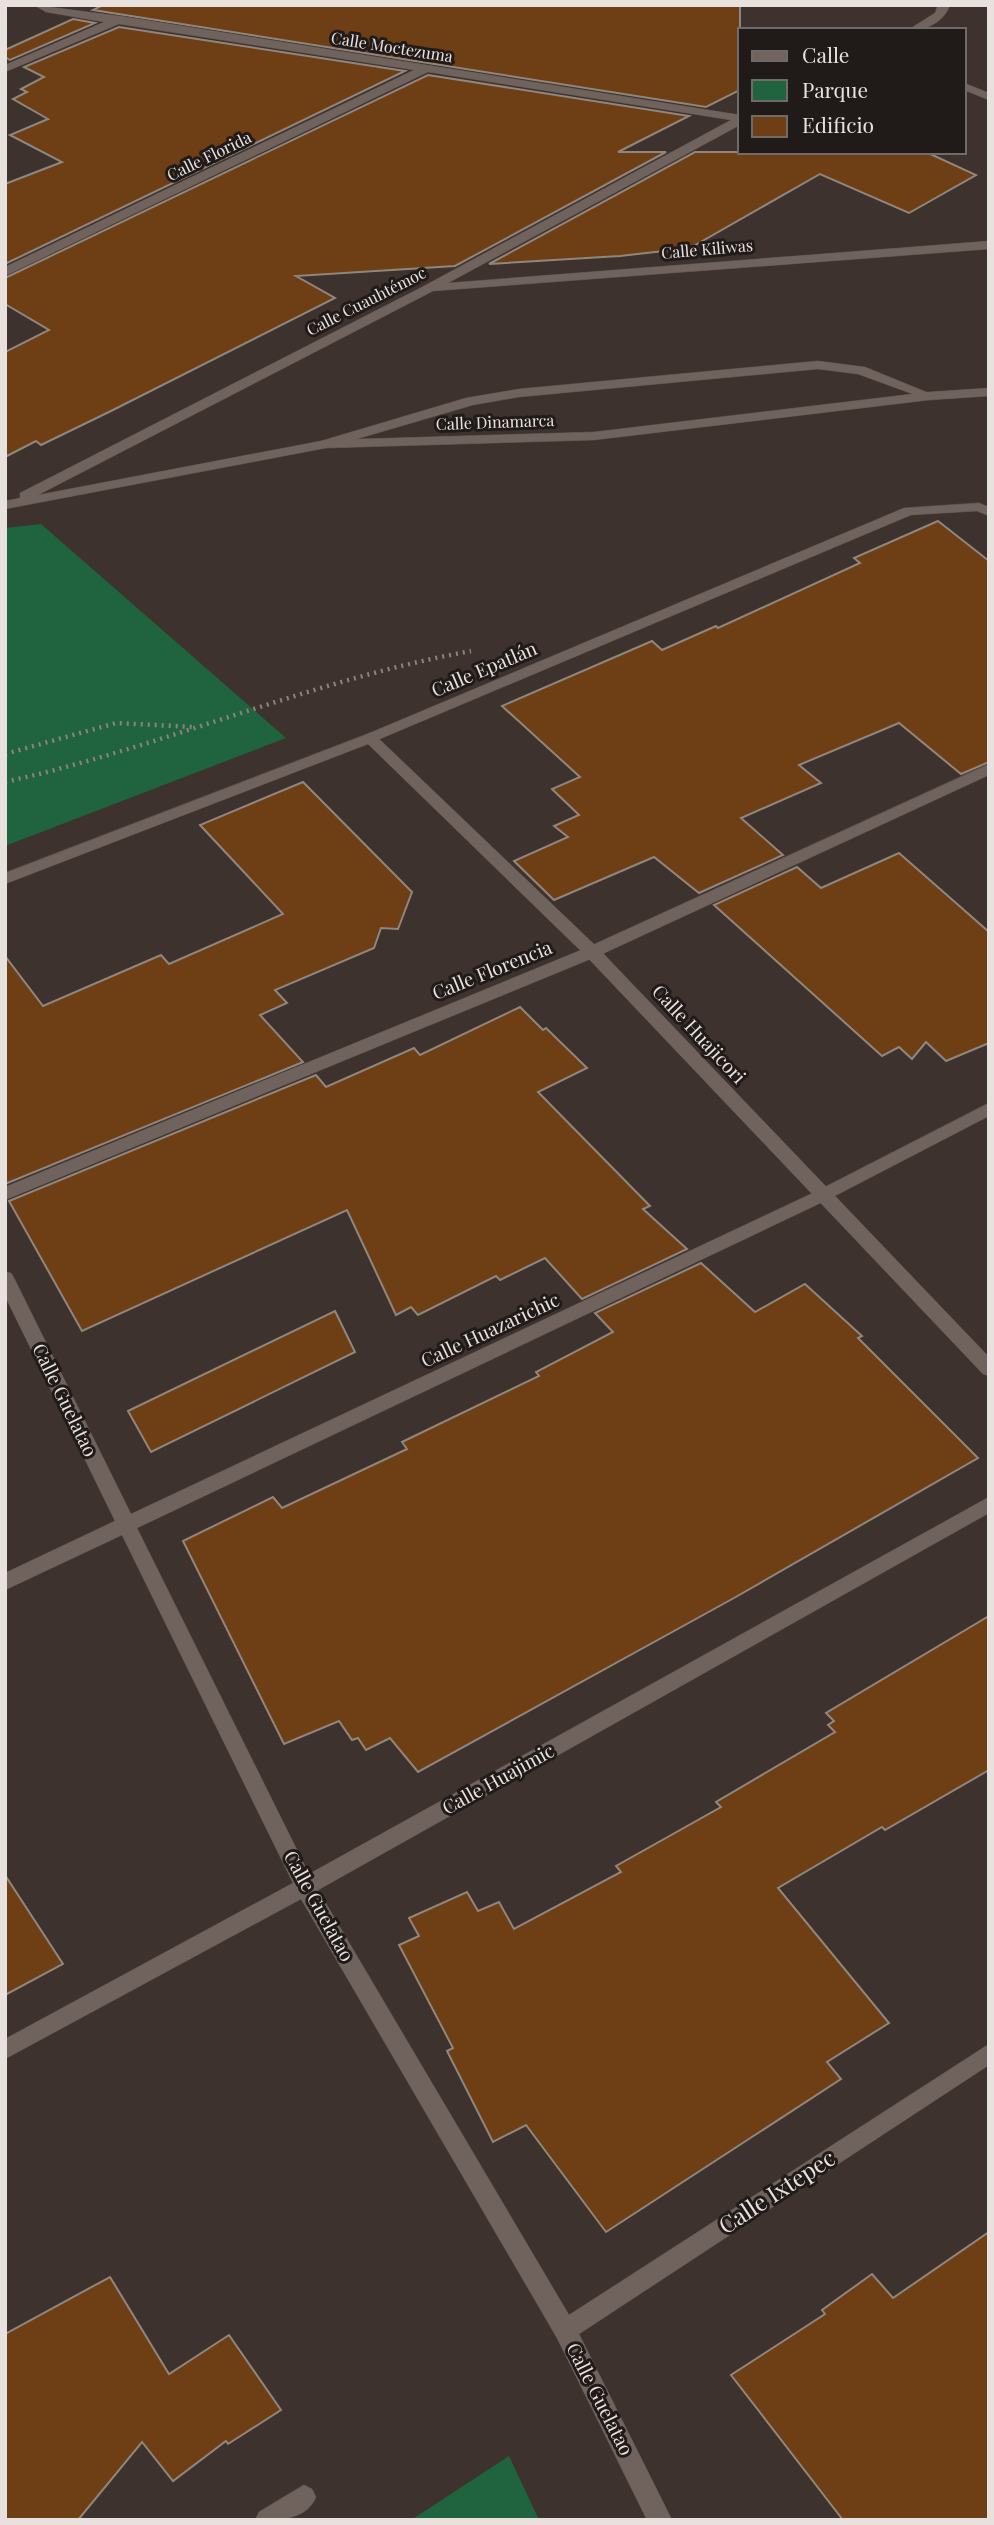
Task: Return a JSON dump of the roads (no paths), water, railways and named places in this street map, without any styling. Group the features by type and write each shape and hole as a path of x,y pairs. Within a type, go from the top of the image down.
{"street":[{"path":"917,28 940,15 944,5"},
{"name":"Calle Moctezuma","path":"45,6 738,119"},
{"path":"5,69 120,19"},
{"name":"Calle Florida","path":"5,272 426,69"},
{"path":"966,87 989,97"},
{"name":"Calle Cuauhtémoc","path":"6,506 428,289 738,120"},
{"name":"Calle Kiliwas","path":"428,289 989,245"},
{"path":"326,444 471,401 519,393 818,365 860,370 929,396"},
{"name":"Calle Dinamarca","path":"6,506 326,444 594,436 929,396 989,392"},
{"name":"Calle Epatlán","path":"5,879 370,738 909,510 984,509"},
{"name":"Calle Huajicori","path":"370,738 592,951 989,1369"},
{"name":"Calle Florencia","path":"5,1194 592,951 989,769"},
{"name":"Calle Huazarichic","path":"5,1582 823,1195 989,1109"},
{"name":"Calle Guelatao","path":"5,1278 305,1887 565,2330 660,2520"},
{"name":"Calle Huajimic","path":"5,2050 305,1887 989,1504"},
{"name":"Calle Ixtepec","path":"565,2330 989,2053"},
{"path":"267,2520 304,2497"}]}
